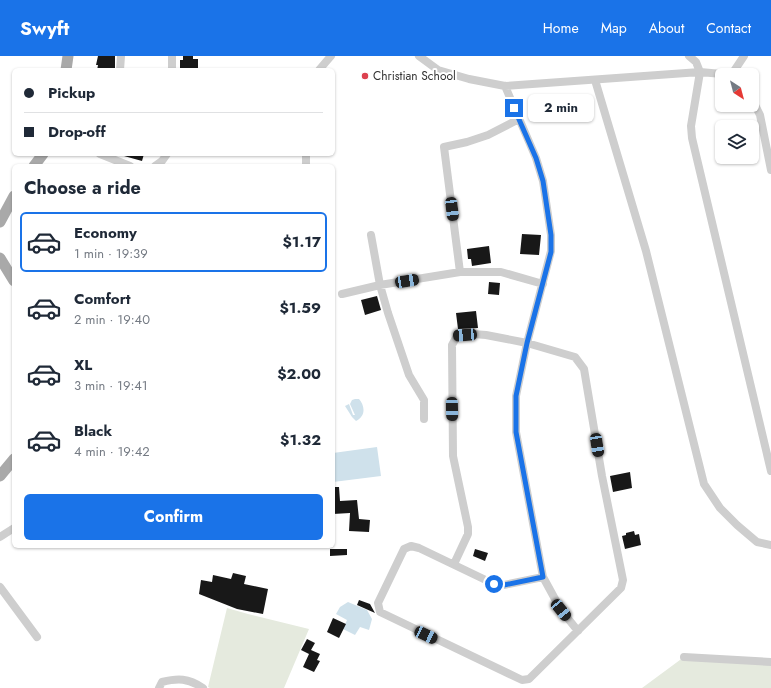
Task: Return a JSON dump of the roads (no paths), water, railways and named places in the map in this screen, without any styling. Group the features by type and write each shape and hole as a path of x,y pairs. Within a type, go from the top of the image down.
{"main road":[{"path":"66,68 68,56"},
{"path":"0,222 12,200"},
{"path":"0,258 12,278"},
{"path":"0,476 12,461"}],"street":[{"path":"120,68 121,56"},
{"path":"172,56 172,68"},
{"path":"321,68 331,56"},
{"path":"419,56 438,70 469,79 505,86 700,72 715,73"},
{"path":"689,56 696,62 700,72 691,126 692,138 771,471"},
{"path":"737,68 744,56"},
{"path":"595,80 646,250 704,484 720,508 737,525 757,542 771,545"},
{"path":"505,86 536,158 543,181 551,235 551,252 527,343 516,396 516,432 543,577 561,610 578,631"},
{"path":"758,112 771,170"},
{"path":"460,272 444,147 467,142 520,119"},
{"path":"105,156 125,164"},
{"path":"157,164 166,156"},
{"path":"371,235 380,285 388,313 409,375 424,400 424,419"},
{"path":"342,294 380,285 460,272 501,272 543,284"},
{"path":"454,564 468,534 468,527 453,456 452,346 457,336 473,334 527,343 575,357 584,369 602,476 623,580 621,588 528,679 522,680 380,612 378,603 404,549 412,546 454,564 494,584 504,585 543,577"},
{"path":"0,537 12,529"},
{"path":"0,587 37,637"},
{"path":"684,656 771,662"},
{"path":"159,688 162,682 184,679 203,688"}],"place":[{"name":"Christian School","path":"365,76"}]}
